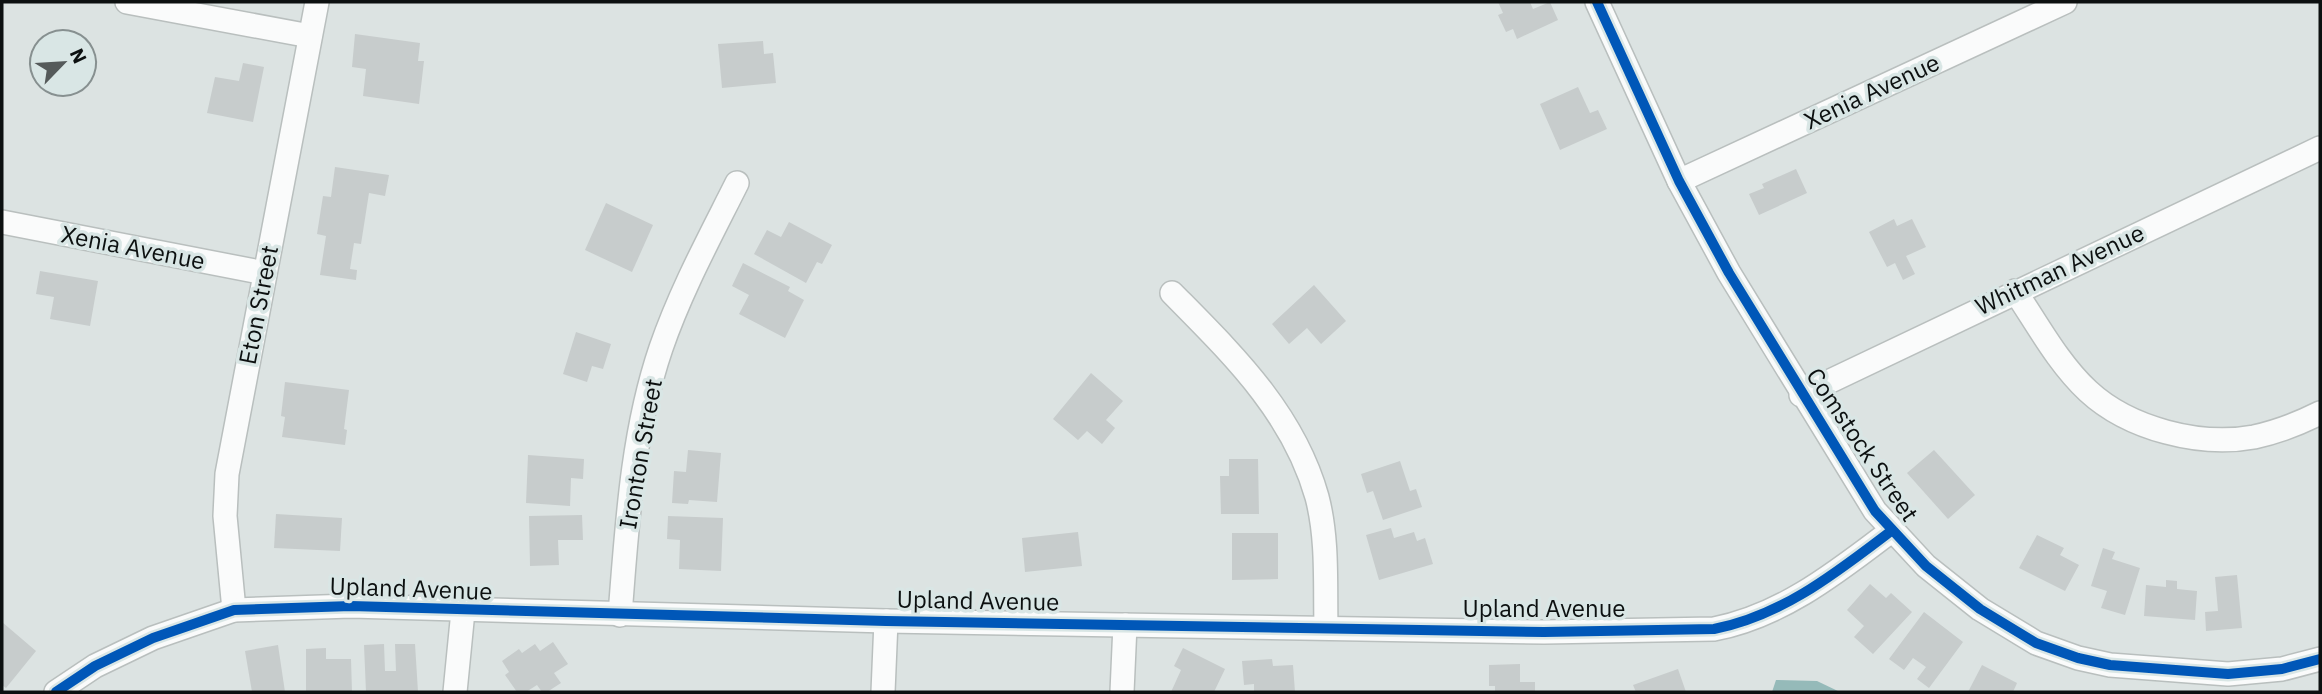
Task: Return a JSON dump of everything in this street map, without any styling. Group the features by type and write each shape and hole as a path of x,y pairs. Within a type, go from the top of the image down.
{"street":[{"path":"127,2 310,36"},
{"name":"Eton Street","path":"234,610 225,516 227,474 317,2"},
{"name":"Comstock Street","path":"1597,2 1679,181 1801,395 1891,531 1926,566 1980,609 2036,643 2078,658 2110,664 2228,674 2282,668 2320,659"},
{"name":"Xenia Avenue","path":"1679,181 2065,2"},
{"name":"Whitman Avenue","path":"1801,395 2320,148"},
{"name":"Ironton Street","path":"620,615 626,534 641,424 661,348 690,275 737,184"},
{"name":"Xenia Avenue","path":"2,222 265,273"},
{"path":"2015,291 2069,372 2082,386 2107,405 2146,425 2192,438 2239,438 2266,433 2320,413"},
{"path":"1172,293 1272,401 1295,440 1317,498 1324,540 1326,626"},
{"name":"Upland Avenue","path":"56,692 95,666 153,638 234,610 351,606 886,621 1326,626 1544,632 1714,629 1738,624 1797,598 1891,531"},
{"path":"455,692 463,611"},
{"path":"883,692 886,621"},
{"path":"1122,692 1125,625"}],"water":[{"path":"1776,680 1817,681 1840,692 1772,692"}],"building":[{"path":"1498,2 1530,2 1533,9 1550,2 1558,20 1517,39 1513,29 1506,32 1498,15 1503,13"},
{"path":"355,34 420,43 418,61 424,61 419,104 363,96 366,69 352,67"},
{"path":"763,41 764,54 773,53 776,83 722,88 718,44"},
{"path":"243,63 264,67 253,122 207,113 215,77 239,81"},
{"path":"1578,87 1590,113 1598,110 1607,129 1560,150 1540,104"},
{"path":"335,167 389,175 385,196 369,193 361,244 354,243 350,269 357,270 356,280 320,275 326,236 317,234 323,196 331,197"},
{"path":"1796,169 1807,193 1759,215 1749,194 1764,188 1762,184"},
{"path":"606,203 653,225 632,272 585,250"},
{"path":"1894,219 1897,226 1912,219 1926,247 1906,256 1915,274 1903,280 1895,263 1887,267 1869,232"},
{"path":"789,222 832,245 822,264 817,262 806,283 754,254 767,230 781,237"},
{"path":"743,263 790,287 788,291 804,300 785,338 739,314 749,295 732,286"},
{"path":"40,271 98,281 90,326 50,319 54,297 36,294"},
{"path":"1314,285 1346,321 1321,344 1307,328 1289,344 1272,324"},
{"path":"576,332 611,344 603,369 592,366 587,382 563,374"},
{"path":"1091,373 1123,401 1106,420 1115,428 1102,444 1087,431 1078,440 1053,419"},
{"path":"285,382 349,390 344,429 347,430 345,445 282,437 285,417 281,416"},
{"path":"688,450 721,453 717,502 689,500 688,504 672,503 674,471 686,472"},
{"path":"1934,450 1975,495 1948,519 1907,473"},
{"path":"528,455 584,459 583,479 571,478 570,506 526,503"},
{"path":"1229,459 1258,459 1259,514 1221,514 1220,476 1229,476"},
{"path":"1400,461 1410,491 1416,489 1422,507 1383,520 1373,491 1367,493 1361,474"},
{"path":"276,514 342,518 340,551 274,548"},
{"path":"582,515 583,540 558,540 559,565 530,566 529,516"},
{"path":"668,516 723,518 721,571 679,569 680,540 667,539"},
{"path":"1391,528 1394,538 1414,532 1417,541 1425,538 1433,564 1379,580 1366,535"},
{"path":"1078,532 1082,566 1025,572 1022,538"},
{"path":"1232,533 1278,533 1278,579 1232,580"},
{"path":"2037,535 2064,548 2060,555 2079,565 2065,591 2019,568"},
{"path":"2103,548 2115,552 2112,559 2140,568 2125,615 2101,608 2107,591 2091,586"},
{"path":"2237,575 2242,628 2206,631 2205,612 2218,611 2215,577"},
{"path":"2166,580 2177,581 2177,589 2197,591 2195,620 2144,616 2146,585 2166,587"},
{"path":"1870,584 1886,598 1891,593 1912,612 1873,654 1854,637 1864,626 1847,610"},
{"path":"1924,612 1963,642 1929,688 1917,679 1926,667 1913,658 1904,670 1889,659"},
{"path":"2,622 36,651 6,688 2,685"},
{"path":"553,642 568,664 554,673 561,683 547,692 542,692 537,685 526,692 517,692 505,675 509,672 502,661 519,649 522,653 535,644 540,651"},
{"path":"384,644 385,671 396,671 395,644 415,644 418,692 366,692 364,645"},
{"path":"278,645 285,692 252,692 245,651"},
{"path":"326,648 326,659 351,659 352,692 306,692 306,649"},
{"path":"1183,648 1225,669 1214,692 1171,692 1181,670 1174,666"},
{"path":"1272,659 1273,666 1293,665 1295,692 1254,692 1254,684 1244,685 1242,661"},
{"path":"1520,664 1520,682 1535,682 1535,692 1495,692 1495,686 1489,686 1489,665"},
{"path":"1982,665 2017,683 2013,692 1968,692"},
{"path":"1678,669 1686,692 1636,692 1633,685"}],"cycle path":[{"path":"1597,2 1679,181 1729,273 1875,511 1926,566 1980,609 2036,643 2078,658 2110,665 2228,674 2282,669 2320,659"},
{"path":"56,692 95,666 153,638 234,610 351,606 886,621 1544,632 1714,629 1739,623 1786,603 1829,577 1891,531"}]}
